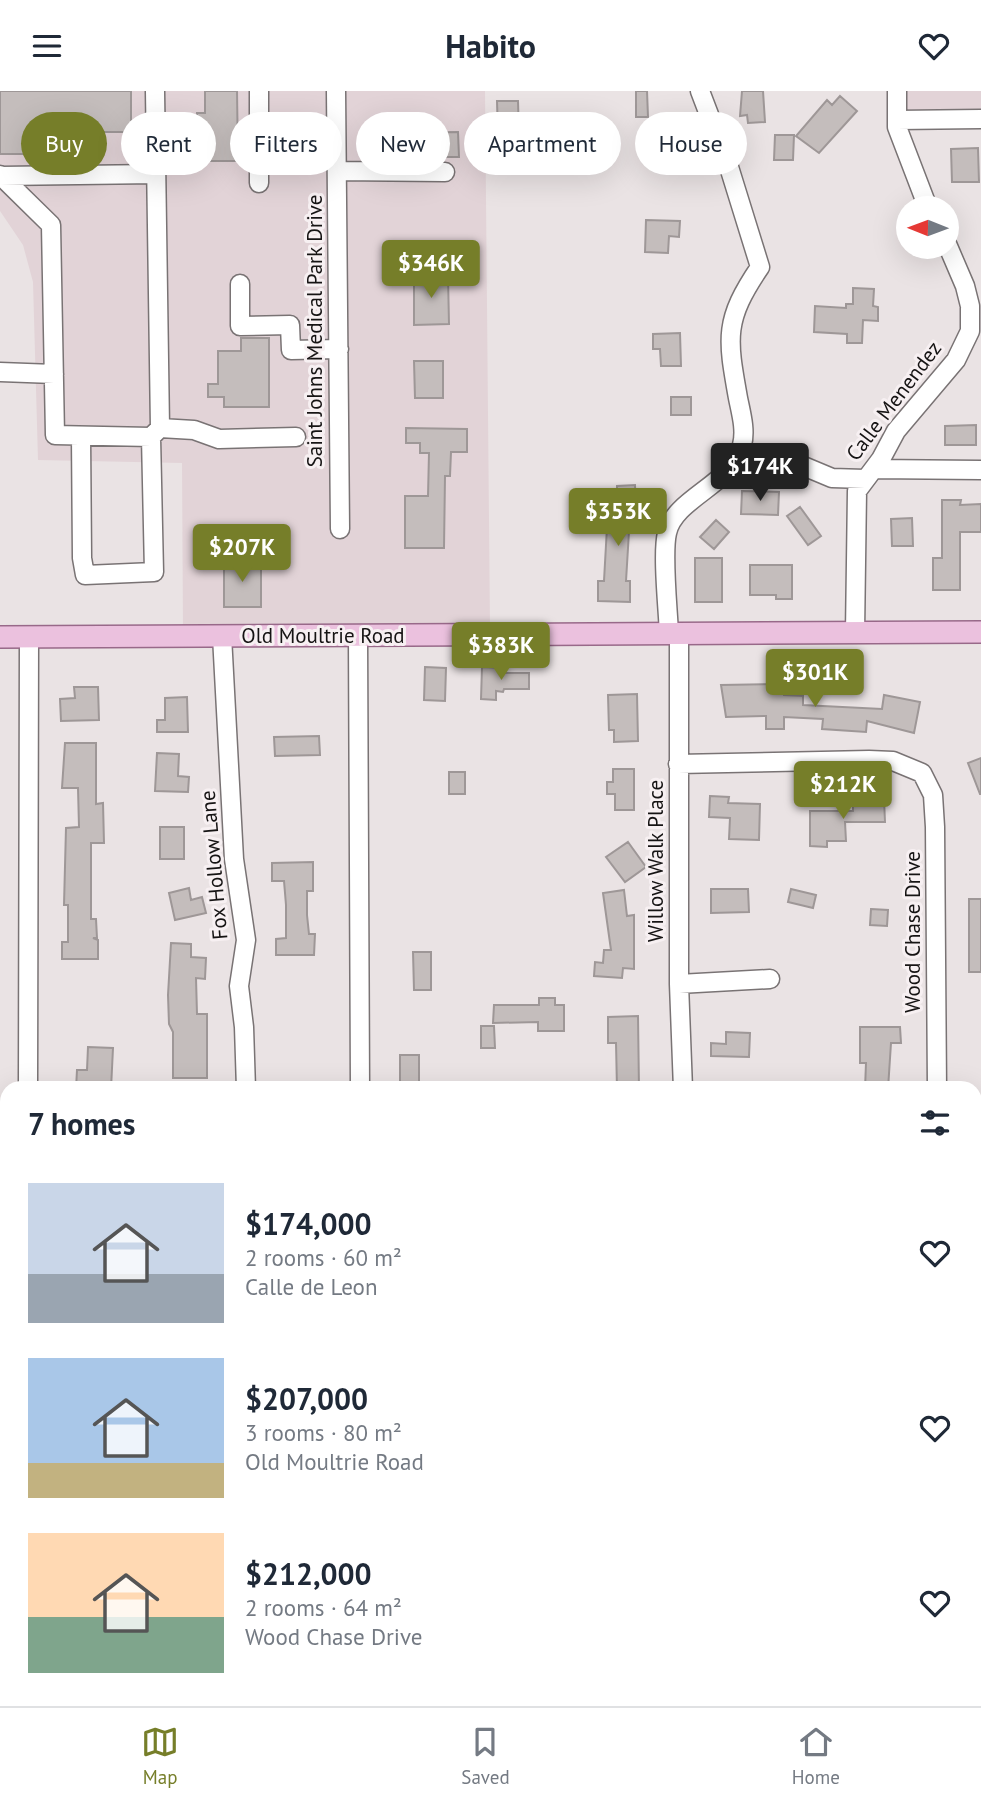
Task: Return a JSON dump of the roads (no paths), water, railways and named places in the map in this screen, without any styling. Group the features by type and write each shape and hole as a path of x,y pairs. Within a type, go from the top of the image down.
{"main road":[{"name":"Old Moultrie Road","path":"0,637 981,632"}],"street":[{"path":"155,91 155,112"},
{"path":"259,91 260,183"},
{"name":"Saint Johns Medical Park Drive","path":"336,91 336,112"},
{"path":"700,91 729,167 760,267 740,297 730,331 743,440 736,463"},
{"path":"897,91 897,120 910,166 923,196"},
{"path":"897,120 981,119"},
{"path":"0,176 121,174"},
{"path":"81,436 82,558 85,575 154,572 156,175"},
{"name":"Saint Johns Medical Park Drive","path":"337,175 340,529"},
{"path":"0,176 51,226 55,435 194,430 219,439 296,437"},
{"name":"Calle Menendez","path":"855,633 855,498 896,431 938,383 968,339 974,295 955,259"},
{"path":"240,284 240,326 290,325 290,350 339,349"},
{"path":"0,372 54,374"},
{"path":"736,463 761,455 777,455 832,478 981,470"},
{"name":"Willow Walk Place","path":"683,1081 679,984 678,764 674,634 667,533 685,507 736,463"},
{"name":"Fox Hollow Lane","path":"222,636 234,859 246,940 239,986 246,1081"},
{"path":"358,636 360,1081"},
{"path":"28,1081 29,637"},
{"name":"Wood Chase Drive","path":"678,764 881,761 908,765 922,773 933,795 935,827 937,1081"},
{"path":"679,984 770,979"}]}
